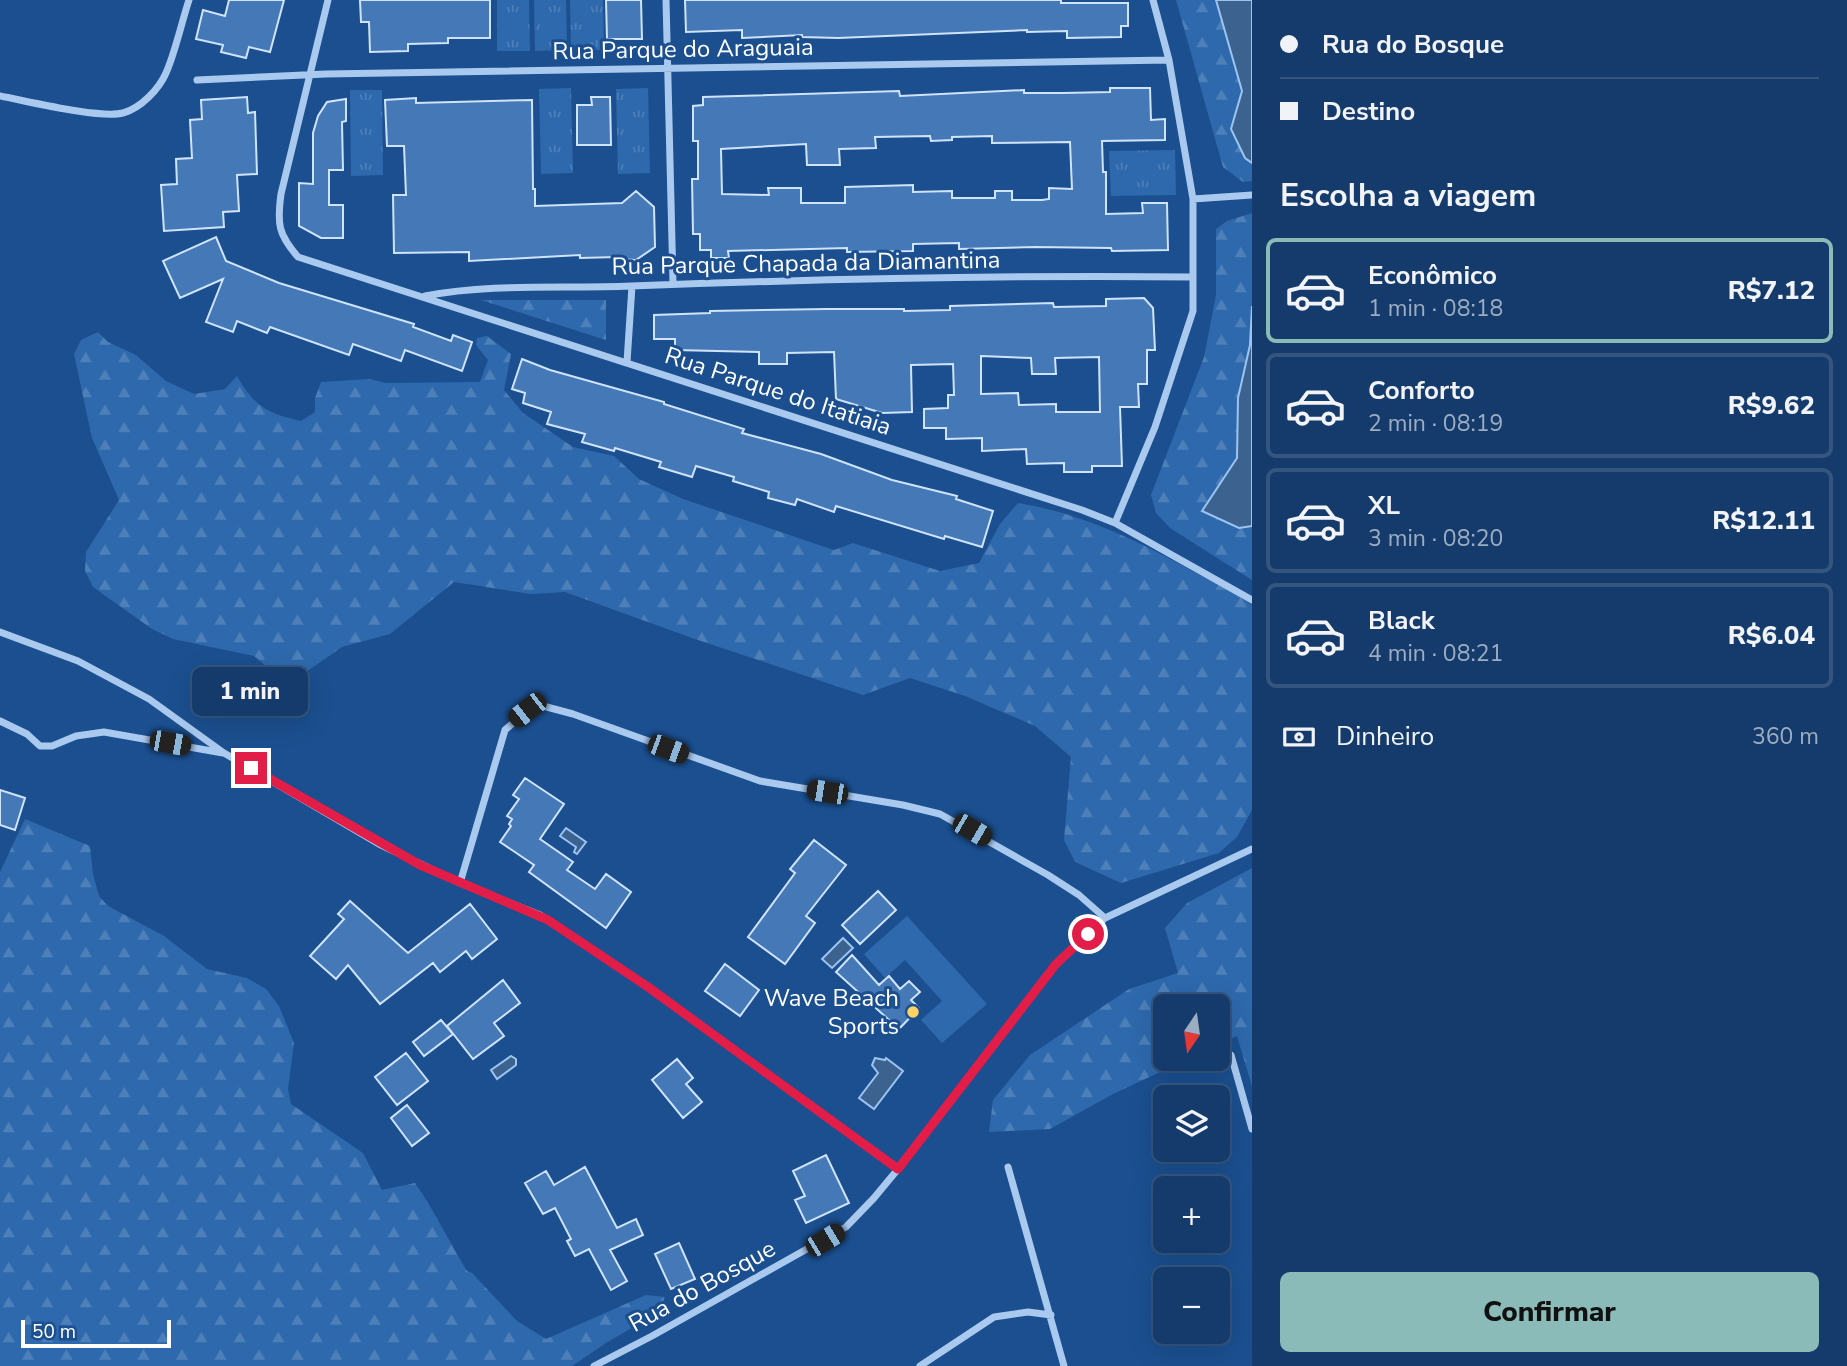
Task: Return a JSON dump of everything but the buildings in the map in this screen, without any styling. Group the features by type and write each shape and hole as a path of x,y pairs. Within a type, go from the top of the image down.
{"street":[{"path":"0,96 104,115 124,113 141,104 156,89 166,72 189,0"},
{"path":"309,75 328,0"},
{"path":"666,0 673,283"},
{"path":"1115,523 1155,427 1192,311 1193,199 1169,60 1153,0"},
{"name":"Rua Parque do Araguaia","path":"197,80 309,75 1169,60"},
{"name":"Rua Parque do Itatiaia","path":"309,75 277,221 284,241 298,257 1082,510 1115,523 1252,600"},
{"path":"1193,199 1252,195"},
{"name":"Rua Parque Chapada da Diamantina","path":"421,297 453,291 488,289 673,283 1193,277"},
{"path":"627,362 632,286"},
{"path":"0,632 78,662 149,699 224,753 379,844 460,883 540,915 594,950 898,1169"},
{"path":"460,883 505,730 527,710 543,706 573,714 760,781 903,805 940,814 1048,875 1079,895 1105,918"},
{"path":"0,721 27,734 40,746 52,746 76,736 104,732 224,753"},
{"name":"Rua do Bosque","path":"594,1366 664,1330 846,1227 898,1169 1056,964 1105,918 1252,849"},
{"path":"1231,1055 1252,1129"},
{"path":"1008,1167 1065,1366"},
{"path":"920,1366 994,1317 1028,1312 1051,1315"}],"green space":[{"path":"497,0 529,0 530,51 497,51"},
{"path":"534,0 566,0 567,50 535,51"},
{"path":"570,0 603,0 604,50 571,50"},
{"path":"1176,0 1216,0 1242,91 1232,129 1245,158 1252,163 1252,181 1243,182 1223,167"},
{"path":"571,88 573,173 541,174 539,89"},
{"path":"648,88 650,173 618,174 616,89"},
{"path":"350,90 382,90 383,175 351,176"},
{"path":"1175,150 1176,195 1111,196 1109,151"},
{"path":"1252,213 1250,345 1238,398 1237,458 1202,511 1239,528 1252,526 1252,580 1170,528 1156,513 1151,495 1204,357 1216,295 1216,229 1227,221"},
{"path":"481,300 606,300 606,340"},
{"path":"98,332 108,342 136,355 166,381 194,394 225,389 237,376 250,395 263,407 301,421 315,412 315,398 321,382 369,379 386,383 480,382 488,360 476,345 477,338 487,336 511,354 504,390 523,413 573,447 614,456 639,479 683,499 834,550 853,543 940,571 979,563 1000,524 1018,503 1065,514 1110,530 1232,592 1252,605 1252,810 1237,837 1219,853 1121,883 1075,862 1064,840 1071,757 1035,726 965,696 910,678 863,695 565,592 531,594 454,582 390,634 342,647 306,672 278,676 254,656 173,639 152,629 93,587 85,571 86,552 119,500 92,438 74,354 81,340"},
{"path":"25,819 90,846 99,896 108,906 164,936 207,969 247,978 266,989 279,1006 294,1043 288,1089 291,1104 363,1153 382,1190 415,1183 467,1271 472,1273 517,1321 546,1339 646,1295 665,1297 659,1312 572,1366 0,1366 0,872"},
{"path":"1252,868 1252,1086 1237,1036 1230,1039 1230,994 1153,994 1153,1071 1162,1071 1113,1094 1050,1129 989,1132 993,1100 1030,1055 1129,989 1178,973 1165,928 1187,903"},
{"path":"907,916 987,1004 942,1043 921,1020 942,1001 905,960 885,978 864,954"}],"shaded area":[{"path":"1216,0 1252,0 1252,163 1245,158 1231,129 1242,91"},
{"path":"1252,306 1252,526 1239,528 1202,511 1237,458 1238,398 1250,345"},
{"path":"566,828 586,842 577,854 574,852 576,847 560,836"},
{"path":"843,938 853,948 832,968 822,959"},
{"path":"511,1056 516,1059 516,1065 497,1079 491,1070"},
{"path":"875,1058 886,1058 903,1071 874,1109 859,1098 878,1073 872,1065"}],"place":[{"name":"Wave Beach Sports","path":"913,1012"}],"route":[{"path":"251,768 379,844 420,865 540,915 648,987 898,1169 1056,964 1088,934"}]}
